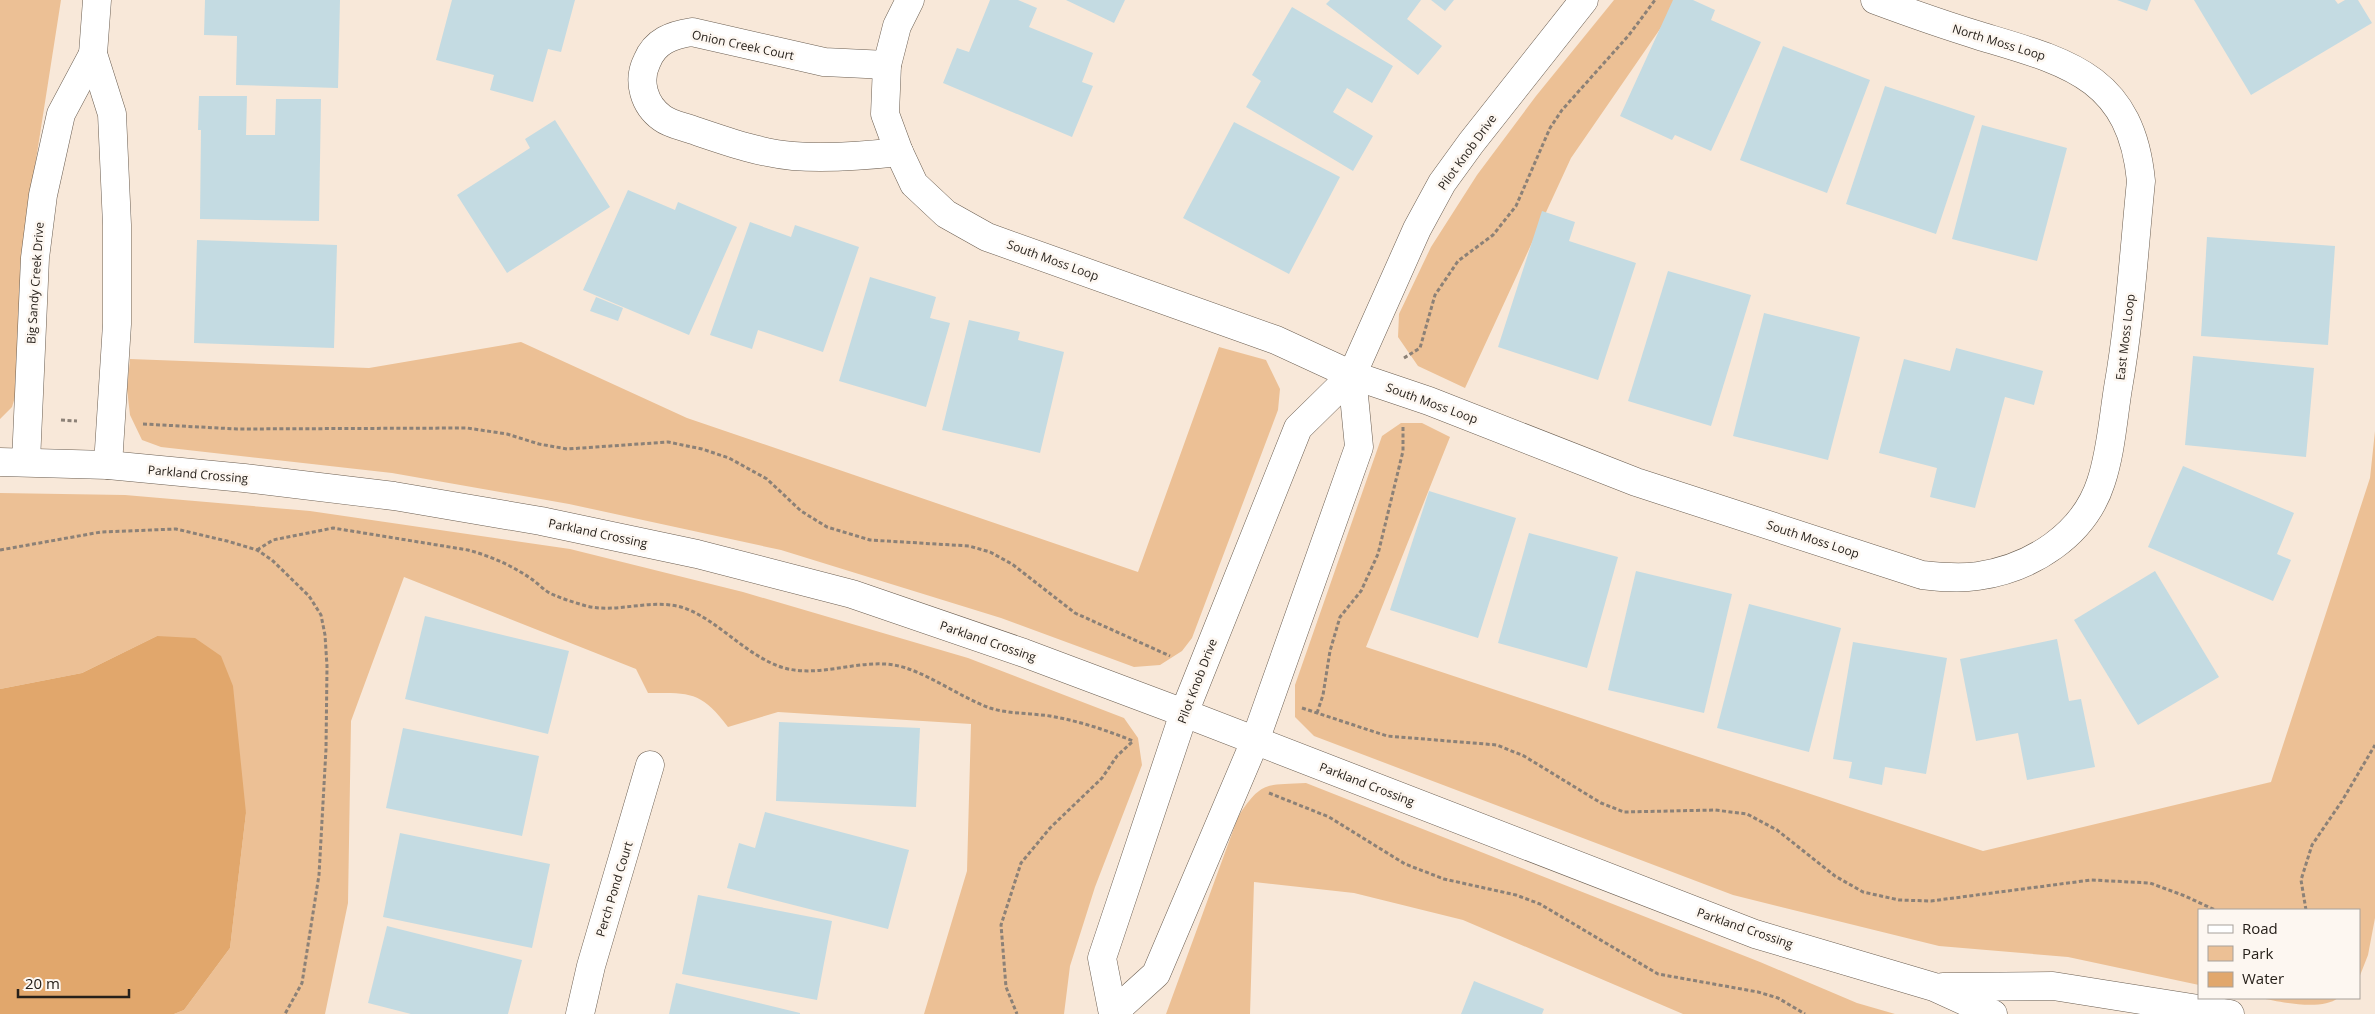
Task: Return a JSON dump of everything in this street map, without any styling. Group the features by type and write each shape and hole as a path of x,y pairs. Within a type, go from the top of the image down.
{"street":[{"name":"Big Sandy Creek Drive","path":"97,0 93,54 112,114 116,206 117,324 108,465"},
{"path":"887,66 898,26 910,0"},
{"name":"Pilot Knob Drive","path":"1113,1014 1102,958 1184,713 1298,428 1352,375 1417,229 1442,184 1584,0"},
{"name":"North Moss Loop","path":"1875,0 1932,22 2035,52 2068,66 2092,79 2113,101"},
{"name":"Onion Creek Court","path":"887,66 824,62 692,32 682,33 664,40 650,54 644,67 642,82 647,101 663,119 728,142 792,156 855,158 899,152"},
{"name":"Big Sandy Creek Drive","path":"13,462 28,419 35,258 44,195 61,114 93,54"},
{"name":"South Moss Loop","path":"887,66 885,114 899,152 914,184 946,214 987,237 1276,340 1352,375 1404,392 1636,482 1922,575 1951,578 1978,576 2014,568 2041,555"},
{"name":"East Moss Loop","path":"2041,555 2077,524 2090,505 2101,482 2124,352 2141,181 2138,153 2131,132 2113,101"},
{"name":"Pilot Knob Drive","path":"1113,1014 1156,974 1255,741 1359,447 1352,375"},
{"name":"Parkland Crossing","path":"13,462 108,465 244,478 394,496 541,521 697,554 852,594 1024,653 1184,713 1755,934 1934,987 1993,1014"},
{"name":"Perch Pond Court","path":"580,1014 591,966 650,765"},
{"name":"Parkland Crossing","path":"1934,987 2053,986 2230,1014"}],"path":[{"path":"1317,713 1323,695 1330,650 1340,617 1361,591 1378,554 1403,451 1404,356 1420,348 1435,295 1458,261 1493,235 1516,206 1550,128 1558,116 1629,35 1654,0"},
{"path":"28,419 237,429 467,428 507,434 539,444 566,449 668,442 702,449 728,458 767,479 801,511 827,527 870,540 968,546 990,552 1012,564 1074,614 1170,656"},
{"path":"257,550 273,540 333,528 468,550 486,555 505,564 529,578 552,595 585,606 667,606 684,608 704,619 751,653 782,667 808,670 881,663 897,665 993,709 1092,725 1133,741 1116,756 1102,778 1050,828 1021,863 1001,926 1006,987 1017,1014"},
{"path":"0,550 101,532 176,530 227,541 257,550 272,560 309,596 321,615 326,635 326,749 319,876 302,983 285,1014"},
{"path":"1300,707 1387,736 1497,745 1524,756 1601,803 1624,812 1715,810 1747,814 1777,830 1836,876 1863,892 1899,900 1931,901 2091,880 2150,884 2185,896 2213,909"},
{"path":"2306,909 2301,880 2312,845 2342,801 2375,745"},
{"path":"1264,791 1329,817 1406,864 1444,878 1516,895 1540,904 1658,974 1758,992 1778,998 1805,1014"}],"green space":[{"path":"0,0 61,0 30,198 19,384 12,407 0,419"},
{"path":"1614,0 1680,0 1571,158 1465,388 1418,366 1398,337 1399,314 1431,247 1477,175 1536,96"},
{"path":"521,342 687,418 1138,572 1219,347 1266,360 1280,389 1278,410 1192,638 1182,651 1160,665 1134,667 1001,618 781,550 569,504 392,473 161,447 142,440 130,415 127,389 130,359 369,368"},
{"path":"1401,423 1422,423 1450,437 1366,647 1983,851 2271,782 2370,478 2375,431 2375,918 2368,955 2360,975 2360,909 2198,909 2198,985 2068,957 1939,946 1733,895 1314,736 1295,717 1295,685 1382,436"},
{"path":"0,493 125,495 310,511 570,549 743,592 968,658 1124,718 1138,738 1142,765 1095,887 1070,966 1064,1014 924,1014 967,871 971,724 778,712 728,727 710,706 694,696 674,693 648,693 636,669 404,577 351,721 348,903 325,1014 174,1014 184,1010 230,948 246,813 157,636 82,673 0,689"},
{"path":"1306,783 1760,962 1857,1003 1895,1014 1683,1014 1463,920 1354,893 1254,882 1250,1014 1166,1014 1238,817 1253,797 1266,787"},
{"path":"2267,999 2336,999 2331,1002 2312,1005"}],"water":[{"path":"157,636 195,638 221,656 233,686 246,813 230,948 184,1010 174,1014 0,1014 0,689 82,673"}],"building":[{"path":"205,0 340,0 338,88 236,85 237,36 204,35"},
{"path":"452,0 575,0 561,52 548,49 533,102 490,90 494,75 436,60"},
{"path":"990,0 1018,0 1037,8 1029,27 1093,53 1082,82 1093,86 1072,137 943,83 957,48 969,52"},
{"path":"1066,0 1125,0 1114,23"},
{"path":"1330,0 1421,0 1407,19 1442,46 1418,75 1326,4"},
{"path":"1431,0 1454,0 1445,11"},
{"path":"1673,0 1693,0 1715,10 1711,20 1761,42 1711,151 1675,135 1672,140 1620,116"},
{"path":"2117,0 2151,0 2147,11"},
{"path":"2194,0 2335,0 2338,4 2345,0 2358,0 2372,23 2251,95"},
{"path":"1292,7 1393,66 1372,103 1347,88 1333,112 1373,136 1353,171 1246,107 1261,81 1252,75"},
{"path":"1783,46 1870,80 1827,193 1740,160"},
{"path":"1885,86 1975,116 1936,234 1846,204"},
{"path":"199,96 247,96 246,135 275,135 276,99 321,99 319,221 200,219 201,130 198,130"},
{"path":"555,120 610,207 507,273 457,195 530,148 525,139"},
{"path":"1234,122 1340,177 1289,274 1183,218"},
{"path":"1982,125 2067,148 2037,261 1952,239"},
{"path":"628,190 675,210 678,202 737,227 689,335 583,290"},
{"path":"1542,211 1575,222 1569,241 1636,263 1598,380 1498,347"},
{"path":"750,222 791,237 795,225 859,247 823,352 758,330 752,349 710,335"},
{"path":"2207,237 2335,246 2328,345 2201,336"},
{"path":"197,240 337,245 334,348 194,343"},
{"path":"1668,271 1751,295 1711,426 1628,401"},
{"path":"870,277 936,297 930,318 950,323 926,407 839,381"},
{"path":"596,297 623,308 618,321 590,311"},
{"path":"1764,313 1860,337 1828,460 1733,436"},
{"path":"969,320 1020,332 1018,340 1064,352 1040,453 942,430"},
{"path":"1956,348 2043,371 2034,405 2005,397 1975,508 1930,497 1937,468 1879,453 1904,359 1950,371"},
{"path":"2193,356 2314,368 2306,457 2185,445"},
{"path":"2183,466 2294,513 2277,554 2291,560 2273,601 2148,547"},
{"path":"1429,491 1516,518 1478,638 1390,610"},
{"path":"1529,533 1618,557 1587,668 1498,643"},
{"path":"1636,571 1732,594 1704,713 1608,690"},
{"path":"2155,571 2219,677 2138,725 2074,620"},
{"path":"1749,604 1841,628 1809,752 1717,728"},
{"path":"425,616 569,651 548,734 405,699"},
{"path":"2057,639 2069,701 2081,699 2095,767 2027,780 2018,733 1976,741 1960,659"},
{"path":"1853,642 1947,658 1926,774 1885,767 1882,785 1849,778 1852,762 1833,759"},
{"path":"779,722 920,728 916,807 776,801"},
{"path":"403,728 539,756 522,836 386,808"},
{"path":"765,812 909,850 888,929 727,888 739,843 755,848"},
{"path":"400,833 550,864 532,948 383,917"},
{"path":"698,895 832,921 817,1000 682,974"},
{"path":"387,926 522,960 508,1014 411,1014 368,1003"},
{"path":"1474,981 1544,1009 1542,1014 1461,1014"},
{"path":"676,983 800,1013 800,1014 669,1014"}]}
